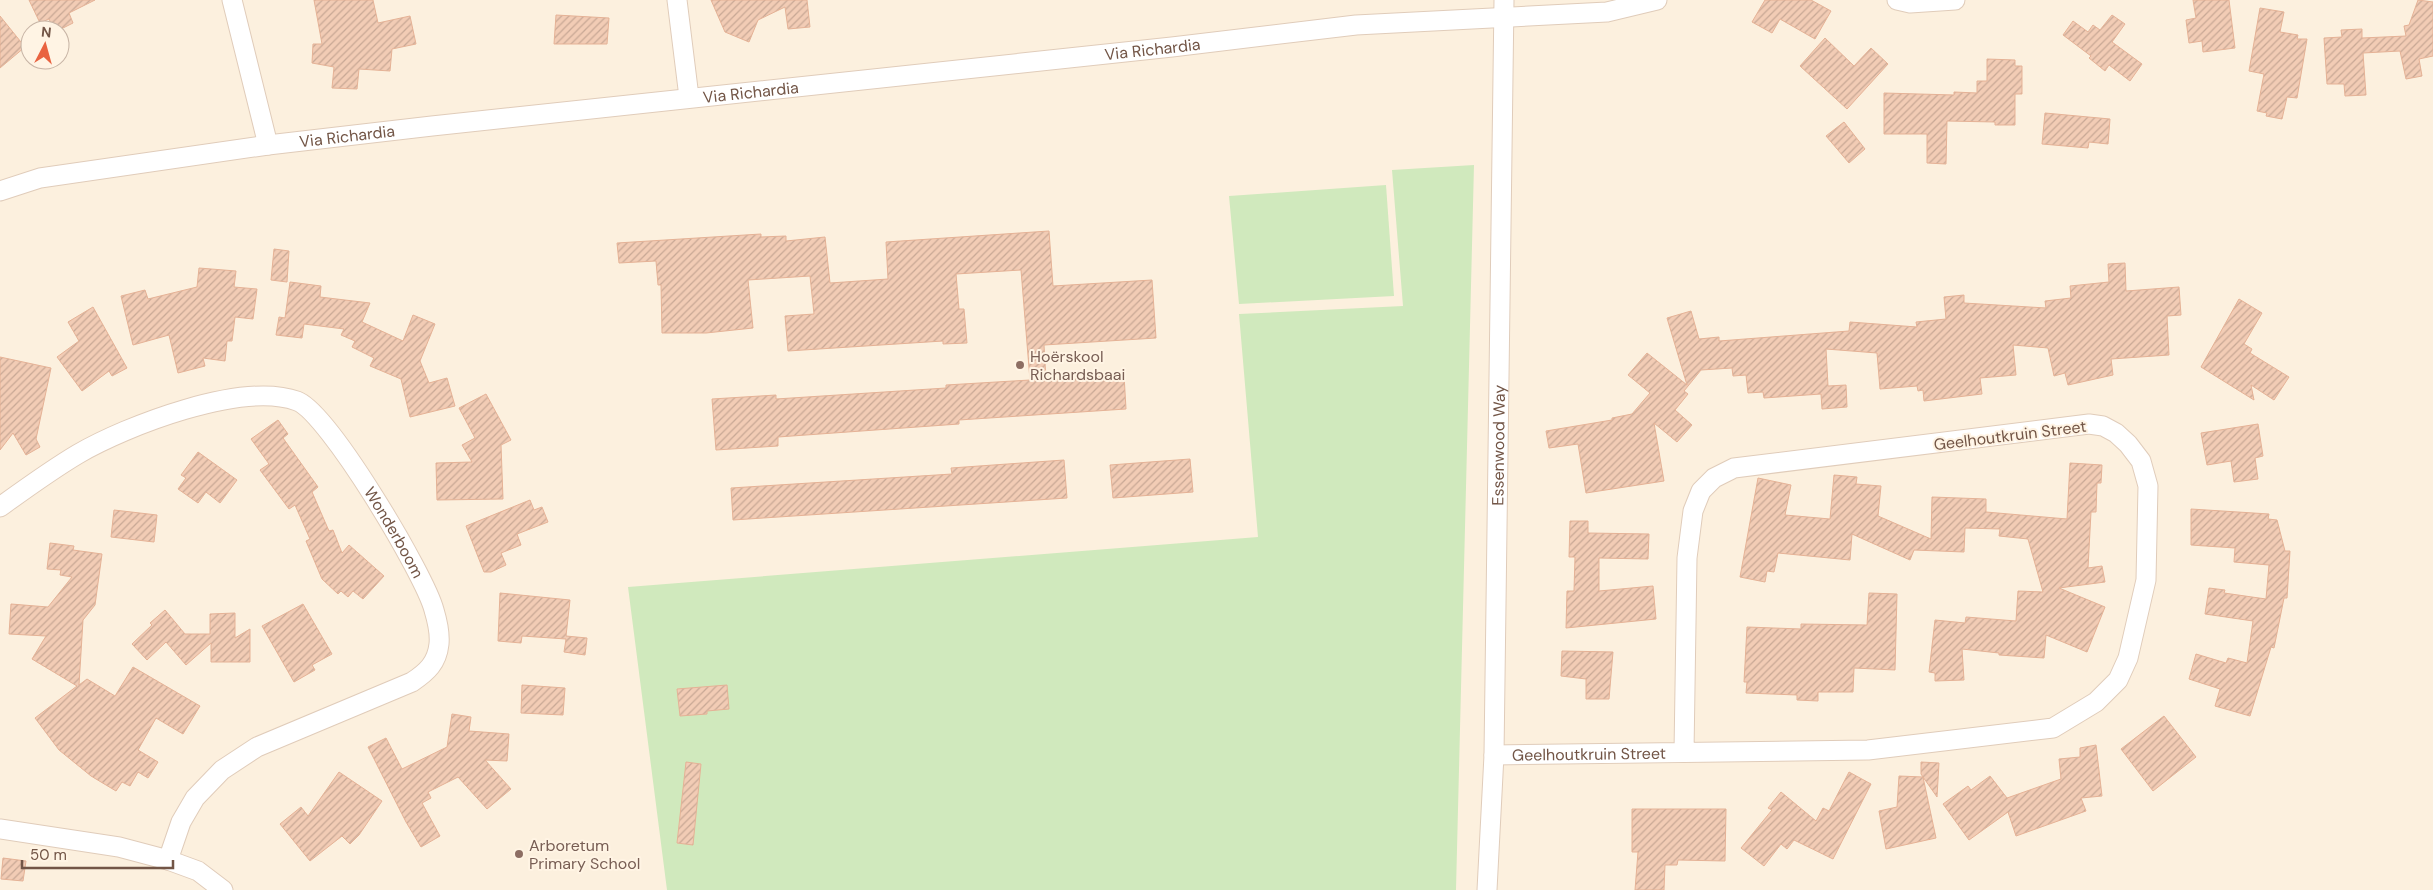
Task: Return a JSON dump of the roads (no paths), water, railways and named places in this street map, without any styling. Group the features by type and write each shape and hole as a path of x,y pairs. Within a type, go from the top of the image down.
{"street":[{"path":"232,0 268,145"},
{"path":"677,0 689,97"},
{"name":"Via Richardia","path":"0,191 40,178 268,145 689,97 1172,47 1356,24 1504,9 1607,12 1657,0"},
{"path":"1897,0 1910,3 1955,0"},
{"name":"Essenwood Way","path":"1486,890 1494,755 1496,440 1504,9"},
{"name":"Wonderboom","path":"0,508 78,454 122,432 214,402 249,397 275,397 298,401 319,419 352,463 387,517 419,574 434,610 439,643 433,665 412,682 257,747 222,770 195,798 181,822 168,860"},
{"name":"Geelhoutkruin Street","path":"1494,755 1868,750 2053,728 2096,702 2118,680 2128,658 2146,580 2148,486 2141,461 2128,444 2116,433 2103,426 2089,424 1734,468 1714,478 1701,491 1693,511 1687,558 1684,752"},
{"path":"0,829 119,847 168,860 198,871 224,890"}],"place":[{"name":"Hoërskool Richardsbaai","path":"1020,365"},
{"name":"Arboretum Primary School","path":"519,854"}]}
